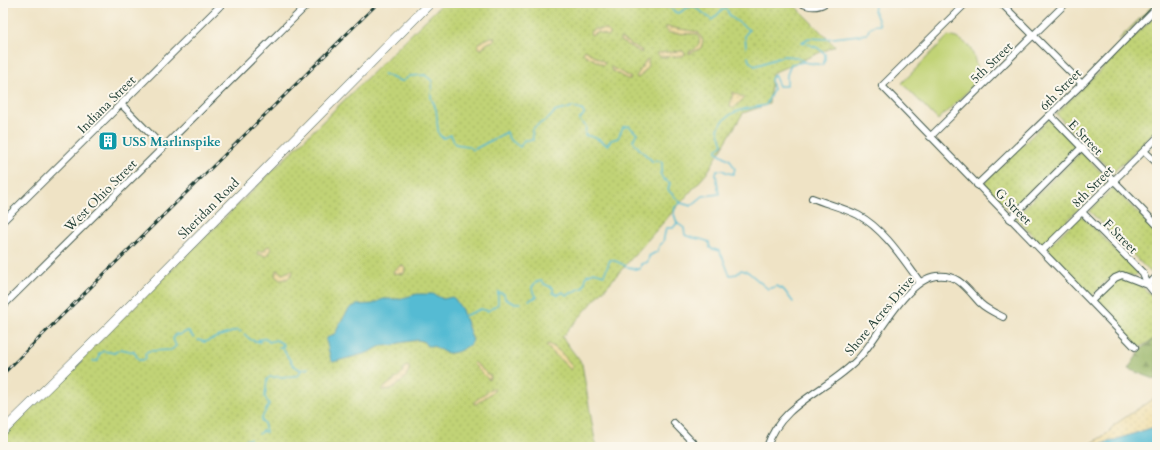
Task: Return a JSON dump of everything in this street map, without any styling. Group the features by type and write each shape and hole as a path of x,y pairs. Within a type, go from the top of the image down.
{"main road":[{"name":"Sheridan Road","path":"3,431 106,330 430,3"}],"street":[{"name":"Indiana Street","path":"3,221 223,3"},
{"name":"West Ohio Street","path":"3,306 309,3"},
{"path":"801,3 809,7 820,6 825,3"},
{"name":"G Street","path":"966,3 882,86 1135,346"},
{"path":"1001,3 1082,84"},
{"name":"5th Street","path":"930,137 1066,3"},
{"name":"6th Street","path":"977,185 1082,84 1157,8"},
{"path":"121,104 163,148"},
{"name":"E Street","path":"1050,115 1157,225"},
{"name":"8th Street","path":"1042,251 1157,138"},
{"path":"1010,219 1081,148"},
{"path":"1144,151 1157,163"},
{"path":"812,198 857,214 867,221 901,257 920,282"},
{"name":"F Street","path":"1082,212 1143,273 1148,285 1157,296"},
{"name":"Shore Acres Drive","path":"767,447 773,432 787,414 809,394 857,360 904,299 920,282 936,276 946,275 955,278 969,288 986,308 1003,317"},
{"path":"1091,301 1115,278 1122,275 1148,285 1157,276"},
{"path":"674,423 697,447"}],"green space":[{"path":"443,3 792,3 835,46 772,73 769,104 743,113 707,173 562,337 582,364 596,447 3,447 3,436"},
{"path":"1155,3 1157,3 1119,41 1118,40"},
{"path":"1157,14 1157,129 1114,172 1112,172 1056,114"},
{"path":"948,36 957,38 964,42 972,51 979,80 938,120 902,83"},
{"path":"1049,119 1077,148 1011,213 983,184"},
{"path":"1081,152 1109,180 1042,245 1015,217"},
{"path":"1113,188 1157,232 1157,271 1153,275 1089,211"},
{"path":"1081,215 1138,273 1134,277 1120,274 1110,278 1091,297 1045,250"},
{"path":"1123,278 1136,282 1157,300 1157,337 1140,347 1094,301 1116,279"},
{"path":"1157,337 1157,380 1128,369 1142,348"}],"sand":[{"path":"668,27 698,32 703,41 701,48 689,54 689,52 697,47 699,43 699,37 697,34 669,33 665,28"},
{"path":"594,29 606,29 611,34 608,36 598,32 591,35 590,32"},
{"path":"494,37 495,40 486,44 482,49 478,48 478,43"},
{"path":"620,38 641,50 642,53 620,41"},
{"path":"585,50 605,64 603,65 585,55 583,53"},
{"path":"683,51 685,54 683,56 661,57 656,53"},
{"path":"648,59 646,70 637,78 636,77"},
{"path":"611,67 630,77 631,79 627,79 611,70"},
{"path":"733,92 744,98 734,108 730,106"},
{"path":"270,246 272,249 267,256 257,254 258,251 264,251 266,247"},
{"path":"402,265 405,268 404,274 393,273 394,270"},
{"path":"277,270 283,274 292,270 293,273 287,279 280,280 275,276"},
{"path":"547,344 554,347 562,354 572,366 572,369 570,369 547,347"},
{"path":"474,362 491,376 489,380 473,364"},
{"path":"409,366 407,375 400,383 391,389 382,390 401,374 405,367"},
{"path":"492,388 495,389 494,391 474,404 475,401"},
{"path":"1157,396 1157,447 1086,447 1109,432 1114,425"}],"water":[{"path":"417,294 433,294 443,299 452,297 455,299 462,310 473,341 464,349 451,353 427,346 423,341 417,340 395,345 381,346 367,353 333,362 331,360 326,340 328,337 336,333 339,324 350,308 356,305 373,304 383,299 399,299"},
{"path":"1157,426 1157,447 1093,447"}],"waterway":[{"path":"618,3 619,6 623,3"},
{"path":"667,3 674,12 679,13 694,6 712,20 722,10 726,9 731,17 749,30 745,35 746,48"},
{"path":"748,57 749,61 755,66 784,56 797,57 804,62 822,65 825,60 825,54 818,48 802,42 809,38 825,39 867,34 872,26 880,25 874,10 876,3"},
{"path":"383,74 403,81 410,76 425,75 432,81 431,98 436,109 437,127 440,136 444,138 451,135 455,144 468,146 473,150 507,132 509,139 520,147 524,140 533,140 532,130 534,127 549,118 554,112 573,107 583,111 584,114 579,120 586,126 585,135 596,138 607,145 611,140 618,138 623,127 629,126 637,134 633,140 634,143 653,162 656,160 662,162 662,171 660,173 663,179 670,183 668,190 681,203 691,206 703,196 719,194 716,174 717,171 722,170 733,174 735,169 730,160 717,152 717,149 723,144 718,129 722,122 727,117 738,111 766,105 773,90 771,79 774,75 779,86 787,86 787,75 791,64 804,62"},
{"path":"529,300 537,297 533,292 532,287 536,282 542,281 544,284 553,288 553,293 558,295 563,292 566,295 583,288 587,275 594,272 604,275 610,260 614,260 627,267 640,269 641,264 648,262 649,256 658,251 659,246 663,242 666,228 673,228 677,223 674,214 675,207 681,203"},
{"path":"677,223 684,228 685,235 709,242 710,248 719,251 730,275 737,274 741,270 748,272 768,289 777,286 784,290 793,302"},
{"path":"464,316 481,309 488,311 498,304 498,292 504,294 505,299 513,303 521,303"},
{"path":"198,340 205,342 238,330 241,332"},
{"path":"93,361 98,361 99,354 104,351 114,353 121,349 134,352 139,360 143,360 146,358 145,354 148,351 171,350 176,346 173,339 176,334 178,335 188,331 194,338"},
{"path":"244,334 251,340 260,342 258,340 266,338 269,342 276,340 283,344 284,346 279,347 283,349 293,365 301,370"},
{"path":"259,434 262,431 266,432 264,423 261,420 269,404 265,397 267,379 270,377 296,376 299,375 301,370 308,368"},
{"path":"241,447 241,444 244,441 250,439"}],"railway":[{"path":"3,374 378,3"}],"place":[{"name":"USS Marlinspike","path":"108,141"}]}
